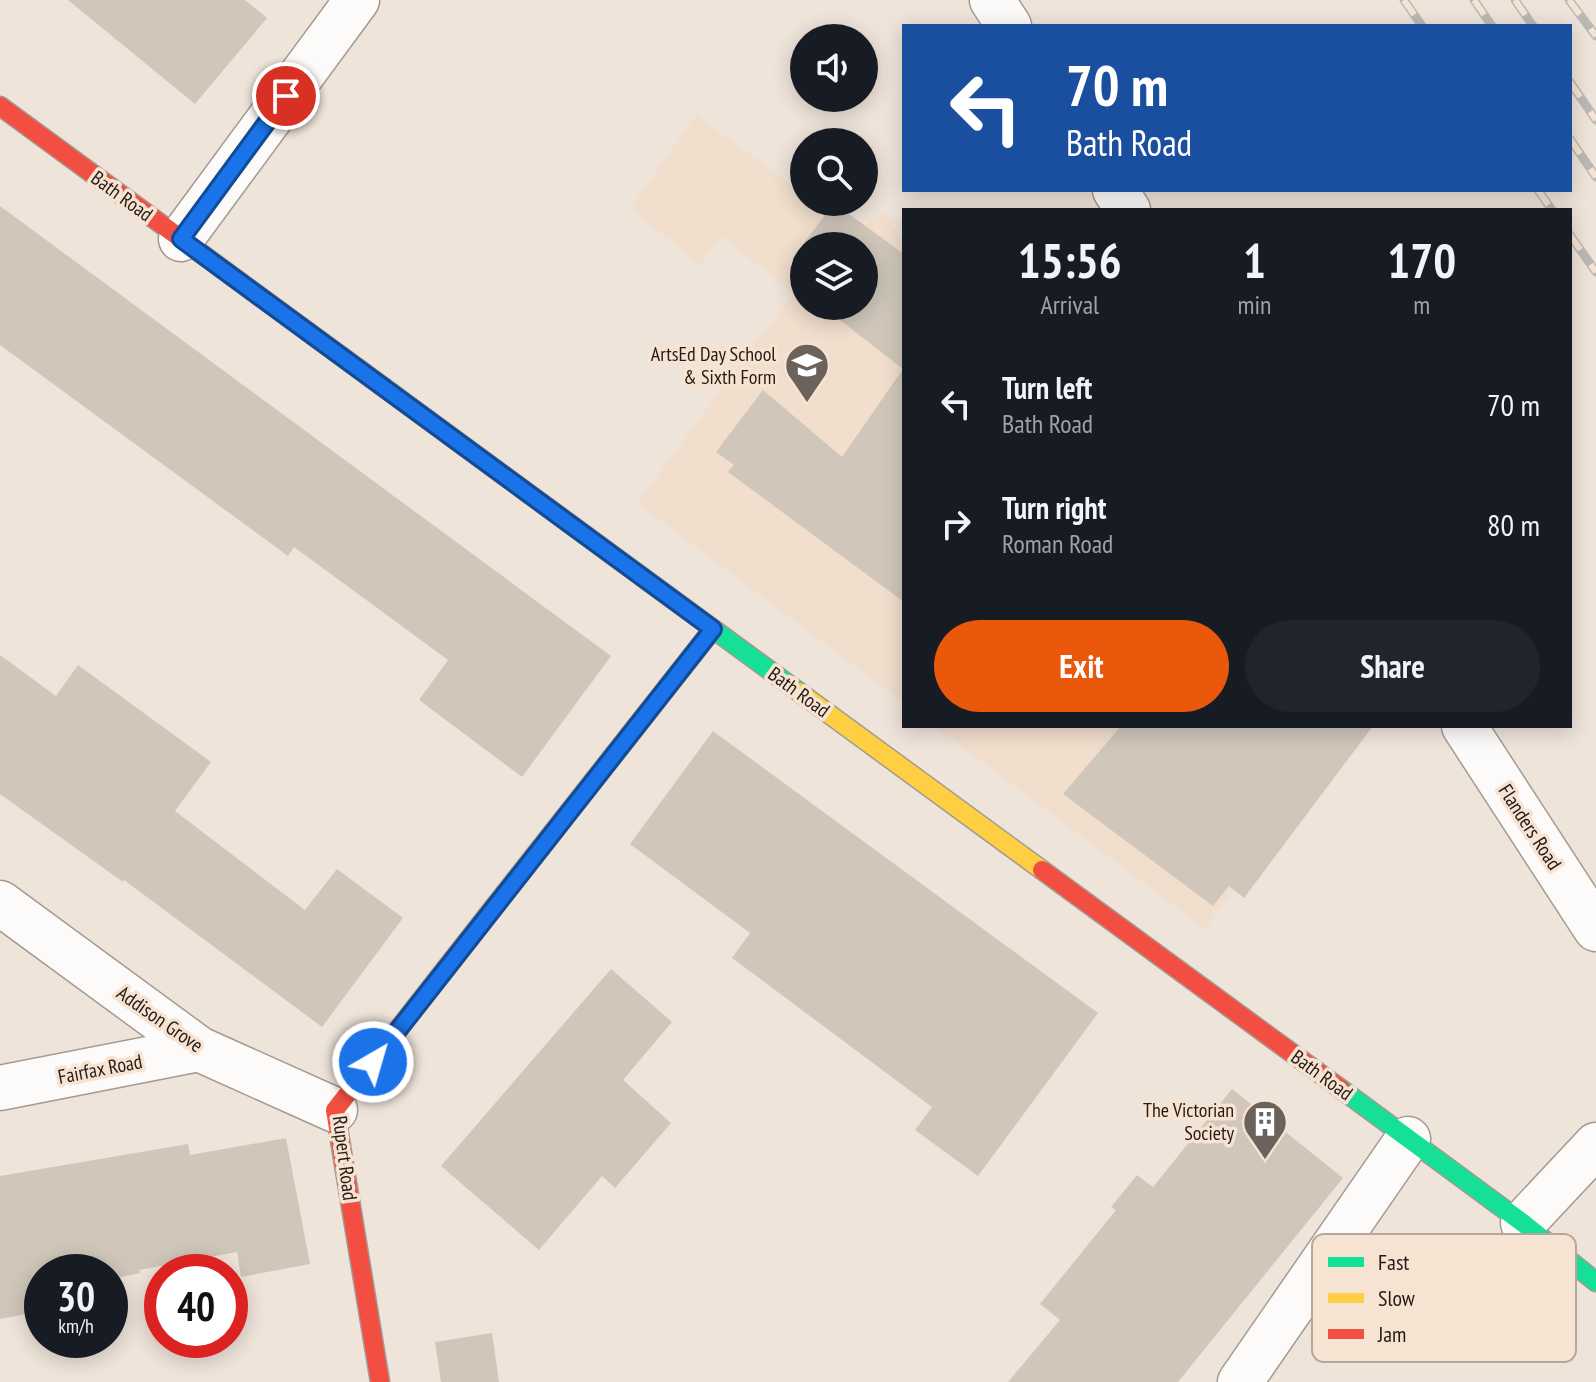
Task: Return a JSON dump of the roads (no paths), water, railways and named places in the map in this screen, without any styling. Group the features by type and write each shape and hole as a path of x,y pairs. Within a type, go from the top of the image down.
{"main road":[{"name":"Bath Road","path":"0,106 1537,1234"},
{"name":"Rupert Road","path":"380,1382 335,1110 713,629"},
{"name":"Bath Road","path":"1576,1266 1596,1282"}],"street":[{"path":"181,239 357,0"},
{"path":"992,0 1008,24"},
{"name":"Flanders Road","path":"1465,728 1596,929"},
{"name":"Addison Grove","path":"0,903 199,1049 335,1110"},
{"name":"Fairfax Road","path":"0,1088 199,1049"},
{"path":"1342,1234 1408,1139"},
{"path":"1523,1223 1596,1145"},
{"path":"1240,1382 1312,1278"}],"railway":[{"path":"1404,0 1421,24"},
{"path":"1474,0 1491,24"},
{"path":"1515,0 1532,24"},
{"path":"1569,0 1596,36"},
{"path":"1572,85 1596,120"},
{"path":"1572,142 1596,177"},
{"path":"1539,192 1551,208"},
{"path":"1572,238 1596,272"}],"place":[{"name":"ArtsEd Day School & Sixth Form","path":"807,404"},
{"name":"The Victorian Society","path":"1265,1161"}]}
